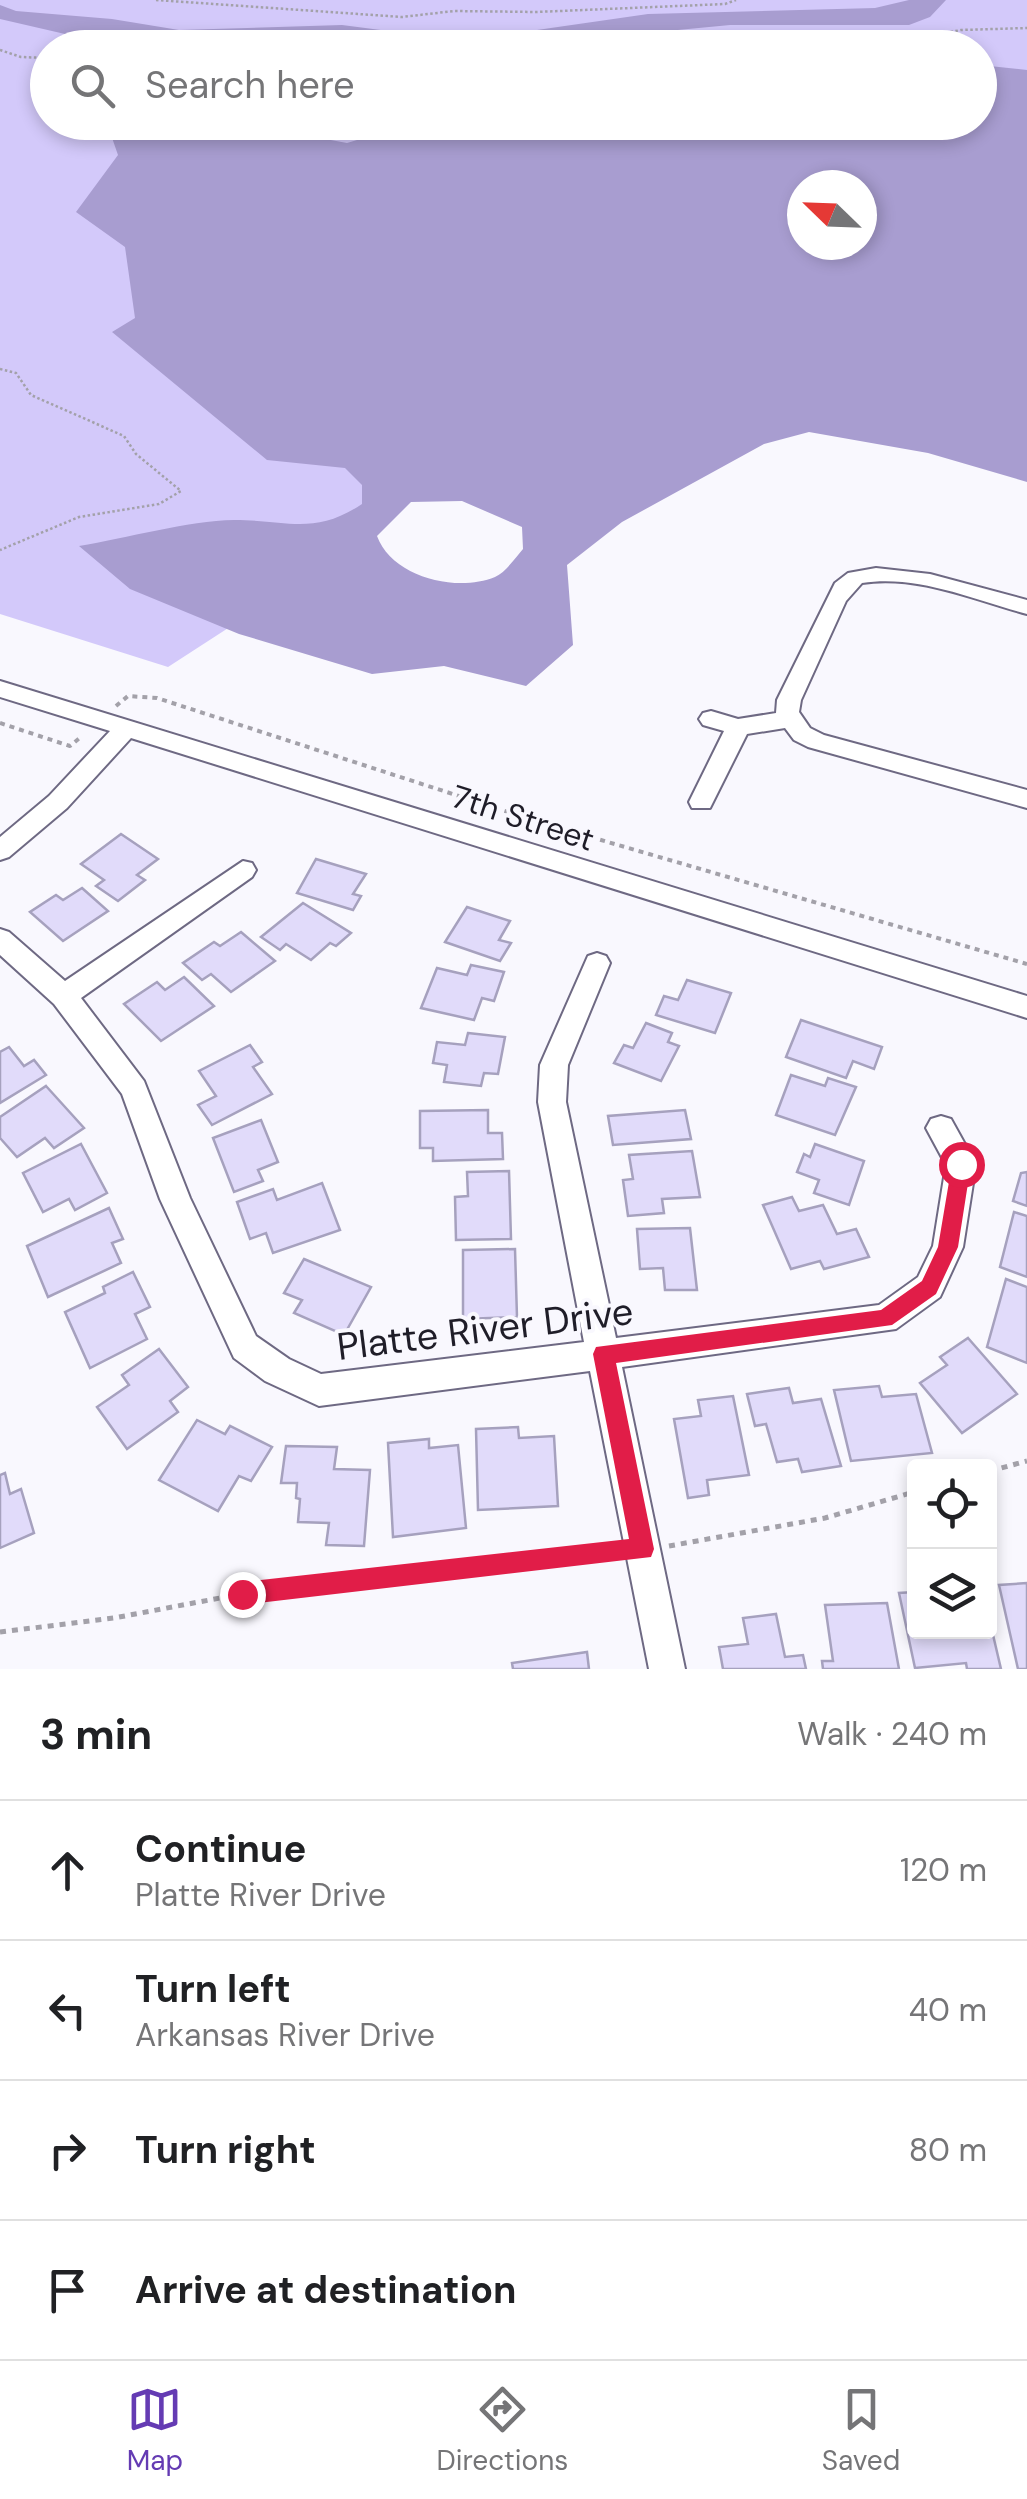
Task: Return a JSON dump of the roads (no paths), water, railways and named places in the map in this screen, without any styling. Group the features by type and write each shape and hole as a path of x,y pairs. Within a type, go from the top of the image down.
{"street":[{"path":"1027,607 898,574 864,574 843,587 789,700 790,719 802,734 816,741 1027,799"},
{"name":"7th Street","path":"0,689 1027,1007"},
{"path":"711,720 738,727 790,719"},
{"path":"0,852 58,802 127,727"},
{"path":"700,802 738,727"},
{"path":"64,996 244,870"},
{"name":"Platte River Drive","path":"0,938 64,996 134,1089 175,1199 244,1347 277,1370 318,1390 885,1319 929,1288 948,1247 961,1164 941,1128"},
{"path":"597,963 554,1065 552,1102 666,1669"}]}
